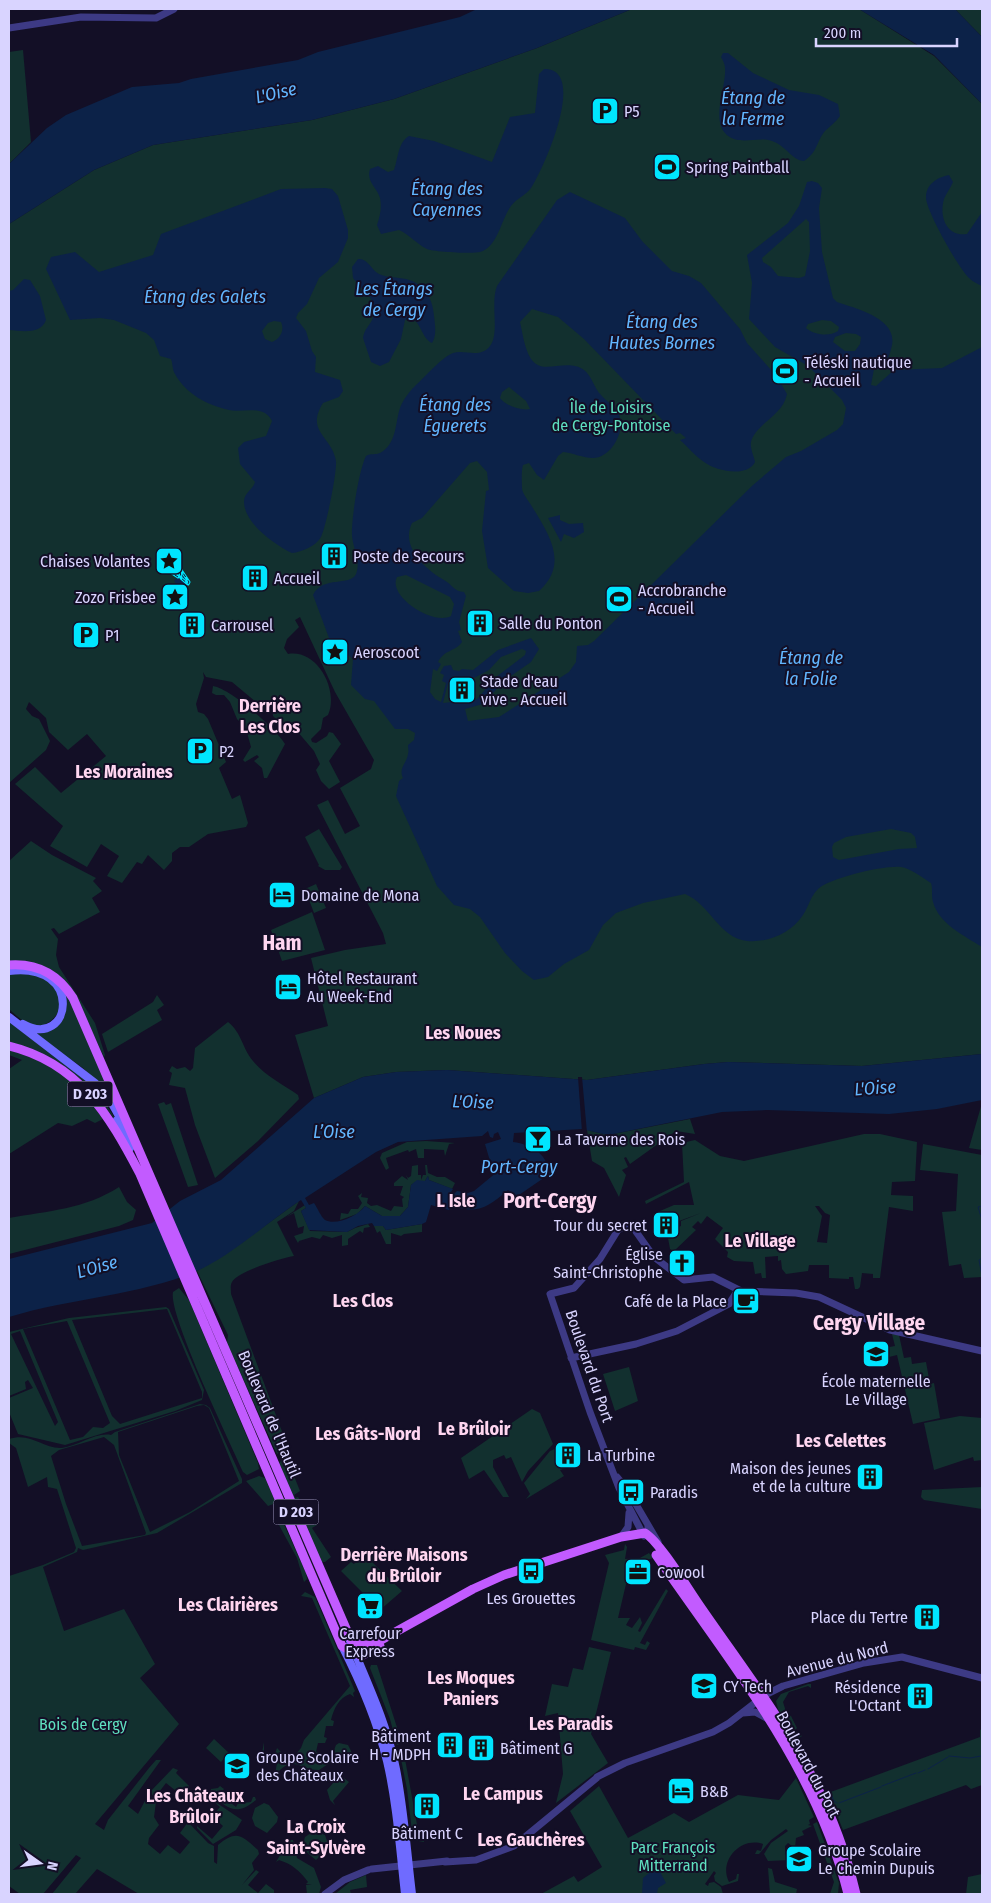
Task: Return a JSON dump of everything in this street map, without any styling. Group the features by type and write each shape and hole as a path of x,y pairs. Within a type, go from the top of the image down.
{"main road":[{"name":"D 203","path":"9,965 30,966 43,970 59,980 68,990 77,1006 143,1159"},
{"path":"9,970 31,972 47,978 59,988 64,1001 59,1018 42,1029 30,1028 9,1016"},
{"name":"Boulevard de l'Hautil","path":"9,1016 88,1077 110,1100 143,1159 156,1201 321,1570 376,1704 393,1758 405,1866 405,1894"},
{"name":"D 203","path":"9,1046 51,1063 82,1086 113,1123 140,1174"},
{"name":"Boulevard de l'Hautil","path":"88,1077 114,1115 140,1174 156,1201"},
{"name":"Boulevard de l'Hautil","path":"195,1291 289,1523 342,1646 357,1659"},
{"path":"289,1523 312,1566 321,1570"},
{"path":"357,1659 372,1645 495,1579 621,1537 645,1532"},
{"path":"357,1659 458,1602 525,1571 645,1532"},
{"name":"Boulevard du Port","path":"645,1532 674,1568 762,1699 799,1750 826,1804 841,1841 856,1894"},
{"name":"Boulevard du Port","path":"645,1532 749,1689 762,1699 769,1720 815,1802 848,1894"},
{"path":"313,1578 334,1602"},
{"path":"348,1636 358,1644 372,1645"},
{"name":"Boulevard de l'Hautil","path":"405,1866 412,1894"}],"street":[{"path":"9,28 81,17 156,18 174,9"},
{"name":"Boulevard du Port","path":"645,1532 629,1510 619,1488 596,1429 550,1294 574,1288 600,1259 618,1230 625,1226 632,1226 658,1260 684,1280 713,1277 738,1290"},
{"path":"571,1358 636,1344 670,1334 731,1302 738,1290 796,1293 824,1298 883,1328 982,1350"},
{"name":"Boulevard du Port","path":"615,1475 624,1486 645,1532"},
{"path":"621,1537 629,1524 629,1510"},
{"name":"Avenue du Nord","path":"325,1894 344,1880 370,1870 462,1862 490,1856 518,1843 597,1778 651,1753 708,1734 762,1699 793,1685 864,1665 891,1660 918,1662 982,1679"},
{"path":"749,1689 750,1701 745,1711 755,1712 769,1720"},
{"path":"843,1894 844,1879"}],"green space":[{"name":"Île de Loisirs de Cergy-Pontoise","path":"632,9 859,9 934,56 982,104 982,1054 862,1066 728,1062 587,1080 447,1070 396,1072 363,1077 314,1098 295,1035 328,1026 311,958 345,950 386,944 383,933 317,805 328,800 345,834 360,826 340,788 371,769 374,760 335,692 300,617 295,620 299,627 287,639 284,648 288,654 299,654 317,665 328,684 331,705 328,715 323,718 321,729 311,739 312,742 316,743 327,736 329,732 333,733 341,744 329,761 340,782 329,789 321,781 316,770 320,764 314,751 297,731 293,733 289,729 290,723 281,724 273,716 272,709 262,707 232,682 206,677 203,672 204,678 196,704 198,712 204,714 208,719 226,762 219,768 232,799 240,795 248,823 246,827 208,834 189,847 180,847 172,853 172,861 164,870 148,855 142,864 137,862 122,883 107,876 119,856 101,844 87,867 50,846 63,826 15,784 35,767 61,793 106,756 87,734 68,750 49,732 46,718 29,702 26,709 32,716 39,719 50,741 46,750 9,783 9,224 94,170 153,145 312,120 394,99 537,48"},
{"path":"955,9 982,9 982,37"},
{"path":"23,50 31,142 9,164 9,52"},
{"path":"213,686 241,701 272,729 285,744 267,778 264,778 262,768 254,761 259,757 257,755 245,762 243,760 251,747 246,729 237,719 230,702 224,695 212,693"},
{"path":"319,829 342,867 340,870 325,870 318,866 305,837"},
{"path":"31,841 52,855 96,878 93,881 102,891 92,898 100,912 59,934 54,928 51,929 58,939 56,955 59,967 95,1023 104,1057 74,993 9,963 9,861"},
{"path":"316,884 326,908 314,913 305,889"},
{"path":"312,912 325,950 282,961 271,930"},
{"path":"9,973 37,976 50,982 55,987 60,999 61,1009 48,1023 36,1026 29,1024 9,1009"},
{"path":"63,989 65,989 115,1102 83,1068 36,1034 65,1013 66,1004"},
{"path":"157,995 164,1005 157,1010 162,1020 108,1052 102,1034 153,1002"},
{"path":"9,1021 68,1066 94,1089 117,1122 92,1091 9,1043"},
{"path":"228,1022 233,1026 249,1056 258,1066 298,1095 299,1099 258,1141 215,1178 195,1125 185,1088 169,1085 172,1073 169,1071 172,1066 177,1069 185,1067 190,1071 193,1068 195,1048"},
{"path":"9,1050 39,1061 63,1076 83,1094 103,1119 95,1123 87,1119 72,1126 58,1123 9,1154 9,1069 22,1060 9,1055"},
{"path":"164,1102 166,1105 171,1103 198,1185 188,1187 158,1104"},
{"path":"982,1103 982,1150 969,1148"},
{"path":"690,1119 695,1134 676,1131 630,1164 626,1157 624,1158 628,1167 622,1170 626,1175 619,1197 604,1168 592,1161 587,1130 608,1135"},
{"path":"864,1134 880,1134 917,1142 915,1181 892,1182 891,1195 913,1196 913,1211 889,1207 880,1278 873,1278 873,1274 862,1273 860,1287 855,1289 853,1277 849,1277 849,1279 829,1278 829,1265 809,1265 808,1271 786,1274 782,1269 781,1260 778,1261 778,1256 765,1257 766,1278 762,1278 761,1273 755,1274 753,1262 734,1261 727,1257 728,1252 715,1239 723,1228 707,1216 701,1224 698,1221 692,1227 696,1230 674,1251 670,1249 668,1238 672,1237 665,1230 669,1226 670,1230 681,1226 681,1221 701,1213 668,1225 665,1223 666,1227 658,1235 654,1231 656,1220 653,1214 674,1205 694,1205 689,1182 646,1204 645,1201 684,1182 682,1143 695,1140 720,1156 744,1161","holes":["815,1206 819,1206 825,1213 830,1215 827,1243 817,1242 822,1216"]},
{"path":"407,1142 455,1143 449,1144 445,1156 444,1150 424,1149 424,1158 418,1158 416,1149 386,1158 389,1168 386,1170 380,1158 382,1153"},
{"path":"923,1144 982,1155 982,1277 964,1278 961,1264 949,1266 942,1212 956,1211 958,1174 920,1170"},
{"path":"418,1165 418,1175 421,1175 421,1180 423,1175 426,1175 425,1165 427,1165 428,1173 437,1177 445,1177 455,1183 452,1189 429,1180 428,1176 425,1181 417,1181 411,1185 408,1207 400,1216 382,1216 365,1206 357,1214 340,1220 341,1213 348,1214 351,1209 358,1209 362,1203 358,1196 362,1193 361,1197 368,1198 367,1203 371,1206 377,1205 391,1211 394,1206 403,1207 402,1199 404,1197 400,1195 403,1186 394,1186 394,1183 402,1176 408,1180 406,1175 408,1178 411,1176 412,1166"},
{"path":"119,1187 127,1202 136,1210 133,1220 119,1226 9,1254 9,1218 80,1205"},
{"path":"299,1201 294,1211 277,1222 294,1256 251,1269 236,1278 231,1286 231,1294 287,1445 287,1449 277,1454 227,1343 228,1335 197,1271 237,1246"},
{"path":"305,1205 306,1208 301,1211 310,1231 347,1232 368,1224 370,1227 364,1228 363,1233 360,1231 348,1239 348,1245 342,1246 342,1235 332,1238 323,1235 320,1239 312,1237 298,1243 294,1236 303,1233 304,1226 298,1228 294,1213 286,1217"},
{"path":"422,1224 422,1232 401,1236 391,1233 391,1244 386,1244 380,1231 377,1233 374,1226 383,1226 386,1230"},
{"path":"179,1288 189,1300 258,1463 259,1469 247,1475 243,1472 214,1408 180,1326 174,1305 173,1292"},
{"path":"166,1307 169,1309 204,1390 202,1400 175,1411 65,1445 18,1434 9,1412 9,1398 33,1388 28,1380 25,1382 26,1389 9,1396 9,1332 69,1318","holes":["167,1309 202,1392 202,1398 120,1424 112,1416 72,1320","67,1321 110,1423 103,1428 93,1427 83,1437 70,1440 23,1329","20,1331 58,1422 55,1426 11,1334"]},
{"path":"892,1334 899,1335 904,1358 911,1357 912,1364 926,1362 930,1384 934,1383 940,1418 913,1424 897,1355 885,1358 884,1348 895,1346"},
{"path":"629,1367 638,1401 615,1411 603,1374"},
{"name":"Bois de Cergy","path":"200,1404 206,1405 210,1408 242,1479 242,1483 157,1533 83,1550 78,1548 77,1552 43,1567 64,1631 124,1609 155,1664 140,1678 179,1724 95,1824 104,1830 108,1820 149,1768 156,1760 161,1760 128,1806 138,1814 149,1793 156,1802 154,1817 159,1825 149,1838 148,1844 160,1854 168,1845 180,1854 190,1842 180,1833 188,1822 208,1843 214,1846 214,1862 217,1864 218,1845 230,1837 239,1836 258,1850 259,1854 252,1863 254,1870 242,1885 256,1870 259,1872 248,1885 258,1893 266,1884 274,1890 274,1894 139,1894 97,1869 75,1894 52,1894 81,1858 76,1855 43,1894 20,1894 9,1886 9,1576 43,1565 74,1552 76,1548 57,1489 48,1487 47,1477 28,1487 16,1448 9,1443 9,1439 17,1437 31,1439 55,1448 62,1448 99,1435 111,1435 115,1432","holes":["204,1405 209,1408 239,1481 190,1512 150,1532 119,1455 118,1432","104,1437 114,1445 146,1533 145,1535 82,1546 51,1456 59,1450"]},
{"path":"532,1409 540,1413 553,1444 528,1471 522,1482 511,1457 506,1459 504,1455 493,1460 493,1467 509,1497 503,1497 484,1470 469,1479 461,1458"},
{"path":"960,1416 982,1418 982,1460 974,1461 973,1457 934,1470 924,1423"},
{"path":"557,1448 566,1468 560,1470 564,1476 526,1499 530,1494 524,1483 550,1451"},
{"path":"284,1458 288,1461 300,1491 294,1495 295,1498 298,1497 317,1525 312,1528 331,1557 325,1562 321,1562 279,1463"},
{"path":"259,1476 265,1478 276,1503 268,1506 246,1481"},
{"path":"982,1487 982,1509 924,1500 921,1497 922,1490"},
{"path":"277,1509 306,1573 307,1579 304,1582 297,1558 274,1516"},
{"path":"625,1544 627,1547 625,1559 640,1558 649,1553 653,1558 630,1567 618,1618 630,1618 626,1625 632,1628 640,1617 642,1623 638,1631 640,1632 666,1589 668,1591 640,1643 645,1645 647,1641 650,1643 646,1650 635,1647 634,1650 591,1640 609,1563 605,1555 624,1550"},
{"path":"368,1549 376,1557 372,1562 402,1591 380,1610 341,1571 351,1562 354,1564"},
{"path":"305,1592 315,1597 355,1691 353,1693 354,1697 350,1694 338,1704 331,1720 334,1721 333,1726 326,1726 324,1737 327,1738 325,1743 318,1743 316,1752 319,1753 318,1758 330,1761 336,1745 339,1743 348,1745 352,1753 339,1757 319,1770 291,1764 281,1769 275,1775 278,1756 262,1753 264,1742 264,1752 275,1754 277,1748 290,1761 301,1748 304,1740 350,1686 312,1598 301,1596"},
{"path":"589,1647 611,1652 591,1734 608,1763 556,1803 563,1774 558,1713 545,1716 552,1684 568,1687 573,1668 583,1670"},
{"path":"371,1665 377,1665 402,1743 397,1745 390,1719 370,1668"},
{"path":"811,1684 811,1688 808,1686 789,1692 783,1702 787,1715 791,1716 797,1728 795,1730 802,1736 797,1739 778,1709 776,1701 781,1694"},
{"path":"982,1729 982,1785 971,1789 966,1785 843,1830 828,1793 980,1737 980,1730"},
{"path":"214,1739 229,1753 221,1762 206,1748"},
{"path":"403,1748 418,1830 424,1829 424,1842 413,1840 407,1789 399,1749"},
{"path":"173,1768 178,1770 176,1773 189,1786 188,1789 184,1787 175,1796 173,1795 176,1791 166,1783 156,1796 161,1800 158,1802 150,1792"},
{"path":"340,1775 349,1782 333,1801 335,1805 330,1800 327,1790"},
{"name":"Parc François Mitterrand","path":"796,1778 814,1817 809,1820 810,1824 808,1825 812,1826 802,1831 804,1835 796,1838 795,1848 788,1843 785,1846 785,1854 790,1860 768,1861 764,1854 771,1843 788,1831 786,1829 771,1840 759,1854 755,1854 757,1850 761,1851 763,1844 755,1842 740,1847 729,1859 726,1874 729,1882 736,1879 737,1874 739,1874 738,1881 722,1886 715,1881 714,1876 716,1873 714,1871 705,1884 708,1886 709,1883 714,1882 721,1887 723,1894 541,1894 574,1876 578,1882 602,1867 570,1811 599,1786 628,1838 674,1813 689,1822 738,1795 779,1800"},
{"path":"220,1786 224,1789 220,1794 236,1807 241,1798 243,1803 251,1802 253,1797 256,1800 243,1808 233,1809 210,1795 211,1789"},
{"path":"208,1797 242,1820 236,1830 213,1844 197,1828 197,1826 212,1839 223,1826 212,1816 220,1807"},
{"path":"264,1803 269,1805 278,1817 277,1822 267,1833 255,1826 252,1818 255,1808"},
{"path":"817,1822 839,1883 838,1894 830,1894 834,1882 813,1824"},
{"path":"314,1831 325,1835 328,1844 325,1851 316,1860 304,1848 305,1837"},
{"path":"289,1840 293,1840 297,1858 314,1868 321,1887 319,1894 307,1894 306,1885 312,1884 306,1884 308,1882 305,1878 292,1866 279,1860 276,1862"},
{"path":"768,1868 772,1869 775,1882 797,1889 796,1894 770,1894"},
{"path":"982,1874 982,1894 966,1894 968,1877"},
{"path":"366,1875 367,1887 350,1890 351,1894 335,1894 350,1882"}],"water":[{"name":"L'Oise","path":"477,9 632,9 537,48 394,99 312,120 153,145 94,170 9,224 9,164 47,128 66,115 132,87 179,83 191,79 298,60 318,52 460,17"},
{"path":"859,9 955,9 982,37 982,104 934,55"},
{"name":"Étang de la Ferme","path":"723,53 728,53 753,73 789,90 819,95 838,104 840,116 825,131 809,158 804,161 800,160 772,141 739,140 726,134 721,126 719,117 725,76 725,65 721,57"},
{"name":"Étang des Cayennes","path":"544,69 557,73 563,85 563,101 559,121 537,178 531,188 511,206 491,245 480,252 445,252 427,249 399,230 381,234 377,225 381,205 380,198 369,177 370,169 378,166 388,172 394,170 400,146 409,136 434,141 492,162 510,117 535,113 539,74"},
{"path":"949,175 953,182 944,199 943,212 949,229 960,234 967,234 982,212 982,286 974,282 964,272 943,239 927,204 926,197 930,185 937,179"},
{"name":"Étang de la Folie","path":"807,182 818,183 822,188 819,208 822,252 833,298 837,302 875,317 890,330 892,339 889,356 884,363 874,369 871,385 876,386 894,370 942,368 982,347 982,947 953,929 941,917 933,902 931,883 908,869 893,867 858,873 824,885 815,892 803,915 792,927 778,936 763,940 747,941 737,939 729,934 701,905 685,894 643,903 616,913 603,925 589,950 564,964 548,977 534,980 522,971 505,953 480,917 470,909 454,905 437,886 396,796 399,781 403,778 402,768 407,757 408,745 414,740 415,733 408,729 395,729 374,701 365,699 351,685 353,659 344,651 338,649 337,646 332,646 313,595 323,585 348,580 356,574 358,565 352,536 353,519 358,483 366,456 380,453 390,444 404,399 439,363 453,353 477,353 486,350 490,346 495,326 494,301 497,286 557,200 570,192 625,218 642,241 672,271 689,276 701,283 740,329 747,343 773,370 787,394 780,408 758,430 751,442 755,462 751,467 739,471 723,470 701,460 680,440 686,438 680,433 676,434 584,339 558,317 532,309 520,322 529,356 536,364 546,367 565,365 578,367 589,375 603,398 619,415 621,421 619,436 611,449 600,457 589,458 563,452 558,456 544,480 537,475 529,463 523,465 522,490 544,526 553,548 555,559 553,570 548,580 539,591 528,593 514,591 488,568 482,531 486,491 489,490 487,472 477,461 470,463 422,518 412,523 409,541 417,557 437,576 455,589 464,592 466,596 459,622 461,630 458,631 462,642 441,658 438,662 441,664 437,671 433,669 430,692 435,699 441,702 446,683 442,681 444,675 440,673 444,666 451,665 453,670 459,671 462,669 473,670 498,650 531,638 539,649 531,662 505,680 483,704 465,709 468,721 499,717 569,672 576,662 577,646 588,645 594,641 753,485 786,457 801,451 837,430 843,424 846,408 842,400 808,366 775,347 749,319 752,283 747,255 788,223 799,206","holes":["806,219 809,222 810,251 805,276 799,278 778,276 771,267 763,262 762,258","822,320 831,321 839,327 838,331 826,335 806,328 808,324","846,333 856,334 861,337 860,344 855,351 845,351 833,342 835,337","509,387 526,401 530,409 514,407 500,398 502,392","406,575 450,597 454,604 451,616 443,618 423,613 405,600 399,593 396,585 397,577","522,649 526,651 525,655 496,677 477,699 443,703 448,683 452,683 454,676 466,680 489,670 501,657","891,829 911,833 915,837 917,848 899,849 839,860 833,857 832,847 834,843 846,837"]},
{"name":"Étang des Galets","path":"281,189 332,189 338,196 348,230 348,238 338,262 319,278 307,304 298,313 296,318 306,331 312,351 316,357 315,372 340,380 343,391 339,397 323,403 318,413 318,428 330,445 336,461 333,488 323,531 319,540 312,546 292,553 269,539 249,518 245,510 245,496 255,482 240,464 238,448 244,442 266,436 272,421 268,416 252,410 229,410 198,398 180,381 174,372 171,359 160,356 154,340 146,333 114,320 100,318 70,320 46,269 51,257 75,252 99,272 153,255 161,234","holes":["274,321 281,322 282,331 277,339 272,342 265,339 262,331 268,323"]},
{"name":"Les Étangs de Cergy","path":"358,259 367,262 379,274 406,279 423,288 432,304 433,310 435,337 432,343 428,341 416,322 409,317 405,320 401,339 389,362 380,366 371,362 363,338 365,330 372,320 374,307 369,296 353,278 352,267"},
{"path":"24,279 30,280 40,296 46,320 40,328 35,330 9,330 9,291 13,290"},
{"path":"560,515 560,520 569,524 583,523 584,532 574,538 564,534 561,542 548,518"},
{"name":"L’Oise","path":"982,1054 982,1100 937,1109 889,1114 767,1110 722,1112 608,1135 582,1129 514,1133 513,1142 526,1145 537,1151 545,1160 551,1173 516,1197 508,1190 488,1205 475,1209 451,1206 449,1210 431,1205 426,1222 422,1224 386,1230 383,1226 374,1226 372,1223 358,1226 347,1232 309,1230 301,1211 306,1208 301,1200 223,1257 197,1271 127,1292 56,1305 9,1317 9,1259 152,1223 180,1201 221,1180 314,1098 363,1077 396,1072 447,1070 587,1080 728,1062 862,1066","holes":["488,1131 490,1137 493,1138 494,1134 498,1132 501,1139 485,1144 490,1161 497,1172 474,1191 468,1193 451,1192 453,1189 429,1180 428,1176 425,1181 417,1180 411,1185 408,1207 400,1216 382,1216 365,1206 362,1210 346,1219 330,1222 324,1219 314,1203 309,1205 305,1198 376,1152 398,1142 482,1136"]},
{"path":"653,1870 659,1870 666,1883 658,1888 657,1894 642,1894 643,1878"}],"pier":[{"path":"578,1077 582,1077 587,1133 582,1132"}],"waterway":[{"path":"184,577 187,582 182,587 177,581 180,579 182,582 184,577"},
{"path":"982,1206 978,1207 982,1220"},
{"path":"982,1258 979,1260 982,1276"},
{"path":"949,1756 970,1758 981,1756"},
{"path":"928,1769 948,1757"},
{"path":"918,1773 925,1770"},
{"path":"882,1786 916,1773"},
{"path":"839,1803 881,1787"},
{"path":"831,1794 837,1803"}],"railway":[{"path":"179,567 189,582 188,584 181,578 180,570 176,571 178,577 172,573 179,567"}],"place":[{"name":"P5","path":"605,111"},
{"name":"Spring Paintball","path":"667,167"},
{"name":"Téléski nautique - Accueil","path":"785,371"},
{"name":"Poste de Secours","path":"334,556"},
{"name":"Chaises Volantes","path":"169,561"},
{"name":"Accueil","path":"255,578"},
{"name":"Zozo Frisbee","path":"175,597"},
{"name":"Accrobranche - Accueil","path":"619,599"},
{"name":"Salle du Ponton","path":"480,623"},
{"name":"Carrousel","path":"192,625"},
{"name":"P1","path":"86,635"},
{"name":"Aeroscoot","path":"335,652"},
{"name":"Stade d'eau vive - Accueil","path":"462,690"},
{"name":"P2","path":"200,751"},
{"name":"Domaine de Mona","path":"282,895"},
{"name":"Hôtel Restaurant Au Week-End","path":"288,987"},
{"name":"La Taverne des Rois","path":"538,1139"},
{"name":"Tour du secret","path":"666,1225"},
{"name":"Église Saint-Christophe","path":"682,1263"},
{"name":"Café de la Place","path":"746,1301"},
{"name":"École maternelle Le Village","path":"876,1354"},
{"name":"La Turbine","path":"568,1455"},
{"name":"Maison des jeunes et de la culture","path":"870,1477"},
{"name":"Paradis","path":"631,1492"},
{"name":"Les Grouettes","path":"531,1571"},
{"name":"Cowool","path":"638,1572"},
{"name":"Carrefour Express","path":"370,1606"},
{"name":"Place du Tertre","path":"927,1617"},
{"name":"CY Tech","path":"704,1686"},
{"name":"Résidence L'Octant","path":"920,1696"},
{"name":"Bâtiment H - MDPH","path":"450,1745"},
{"name":"Bâtiment G","path":"481,1748"},
{"name":"Groupe Scolaire des Châteaux","path":"237,1766"},
{"name":"B&B","path":"681,1791"},
{"name":"Bâtiment C","path":"427,1806"},
{"name":"Groupe Scolaire Le Chemin Dupuis","path":"799,1859"}],"district":[{"name":"Derrière Les Clos","path":"270,716"},
{"name":"Les Moraines","path":"124,772"},
{"name":"Ham","path":"282,943"},
{"name":"Les Noues","path":"463,1033"},
{"name":"L Isle","path":"456,1201"},
{"name":"Port-Cergy","path":"550,1201"},
{"name":"Le Village","path":"760,1241"},
{"name":"Les Clos","path":"363,1301"},
{"name":"Cergy Village","path":"869,1323"},
{"name":"Le Brûloir","path":"474,1429"},
{"name":"Les Gâts-Nord","path":"368,1434"},
{"name":"Les Celettes","path":"841,1441"},
{"name":"Derrière Maisons du Brûloir","path":"404,1565"},
{"name":"Les Clairières","path":"228,1605"},
{"name":"Les Moques Paniers","path":"471,1688"},
{"name":"Les Paradis","path":"571,1724"},
{"name":"Le Campus","path":"503,1794"},
{"name":"Les Châteaux Brûloir","path":"195,1806"},
{"name":"La Croix Saint-Sylvère","path":"316,1837"},
{"name":"Les Gauchères","path":"531,1840"}],"water label":[{"name":"Étang des Hautes Bornes","path":"662,332"},
{"name":"Étang des Éguerets","path":"455,415"}]}
